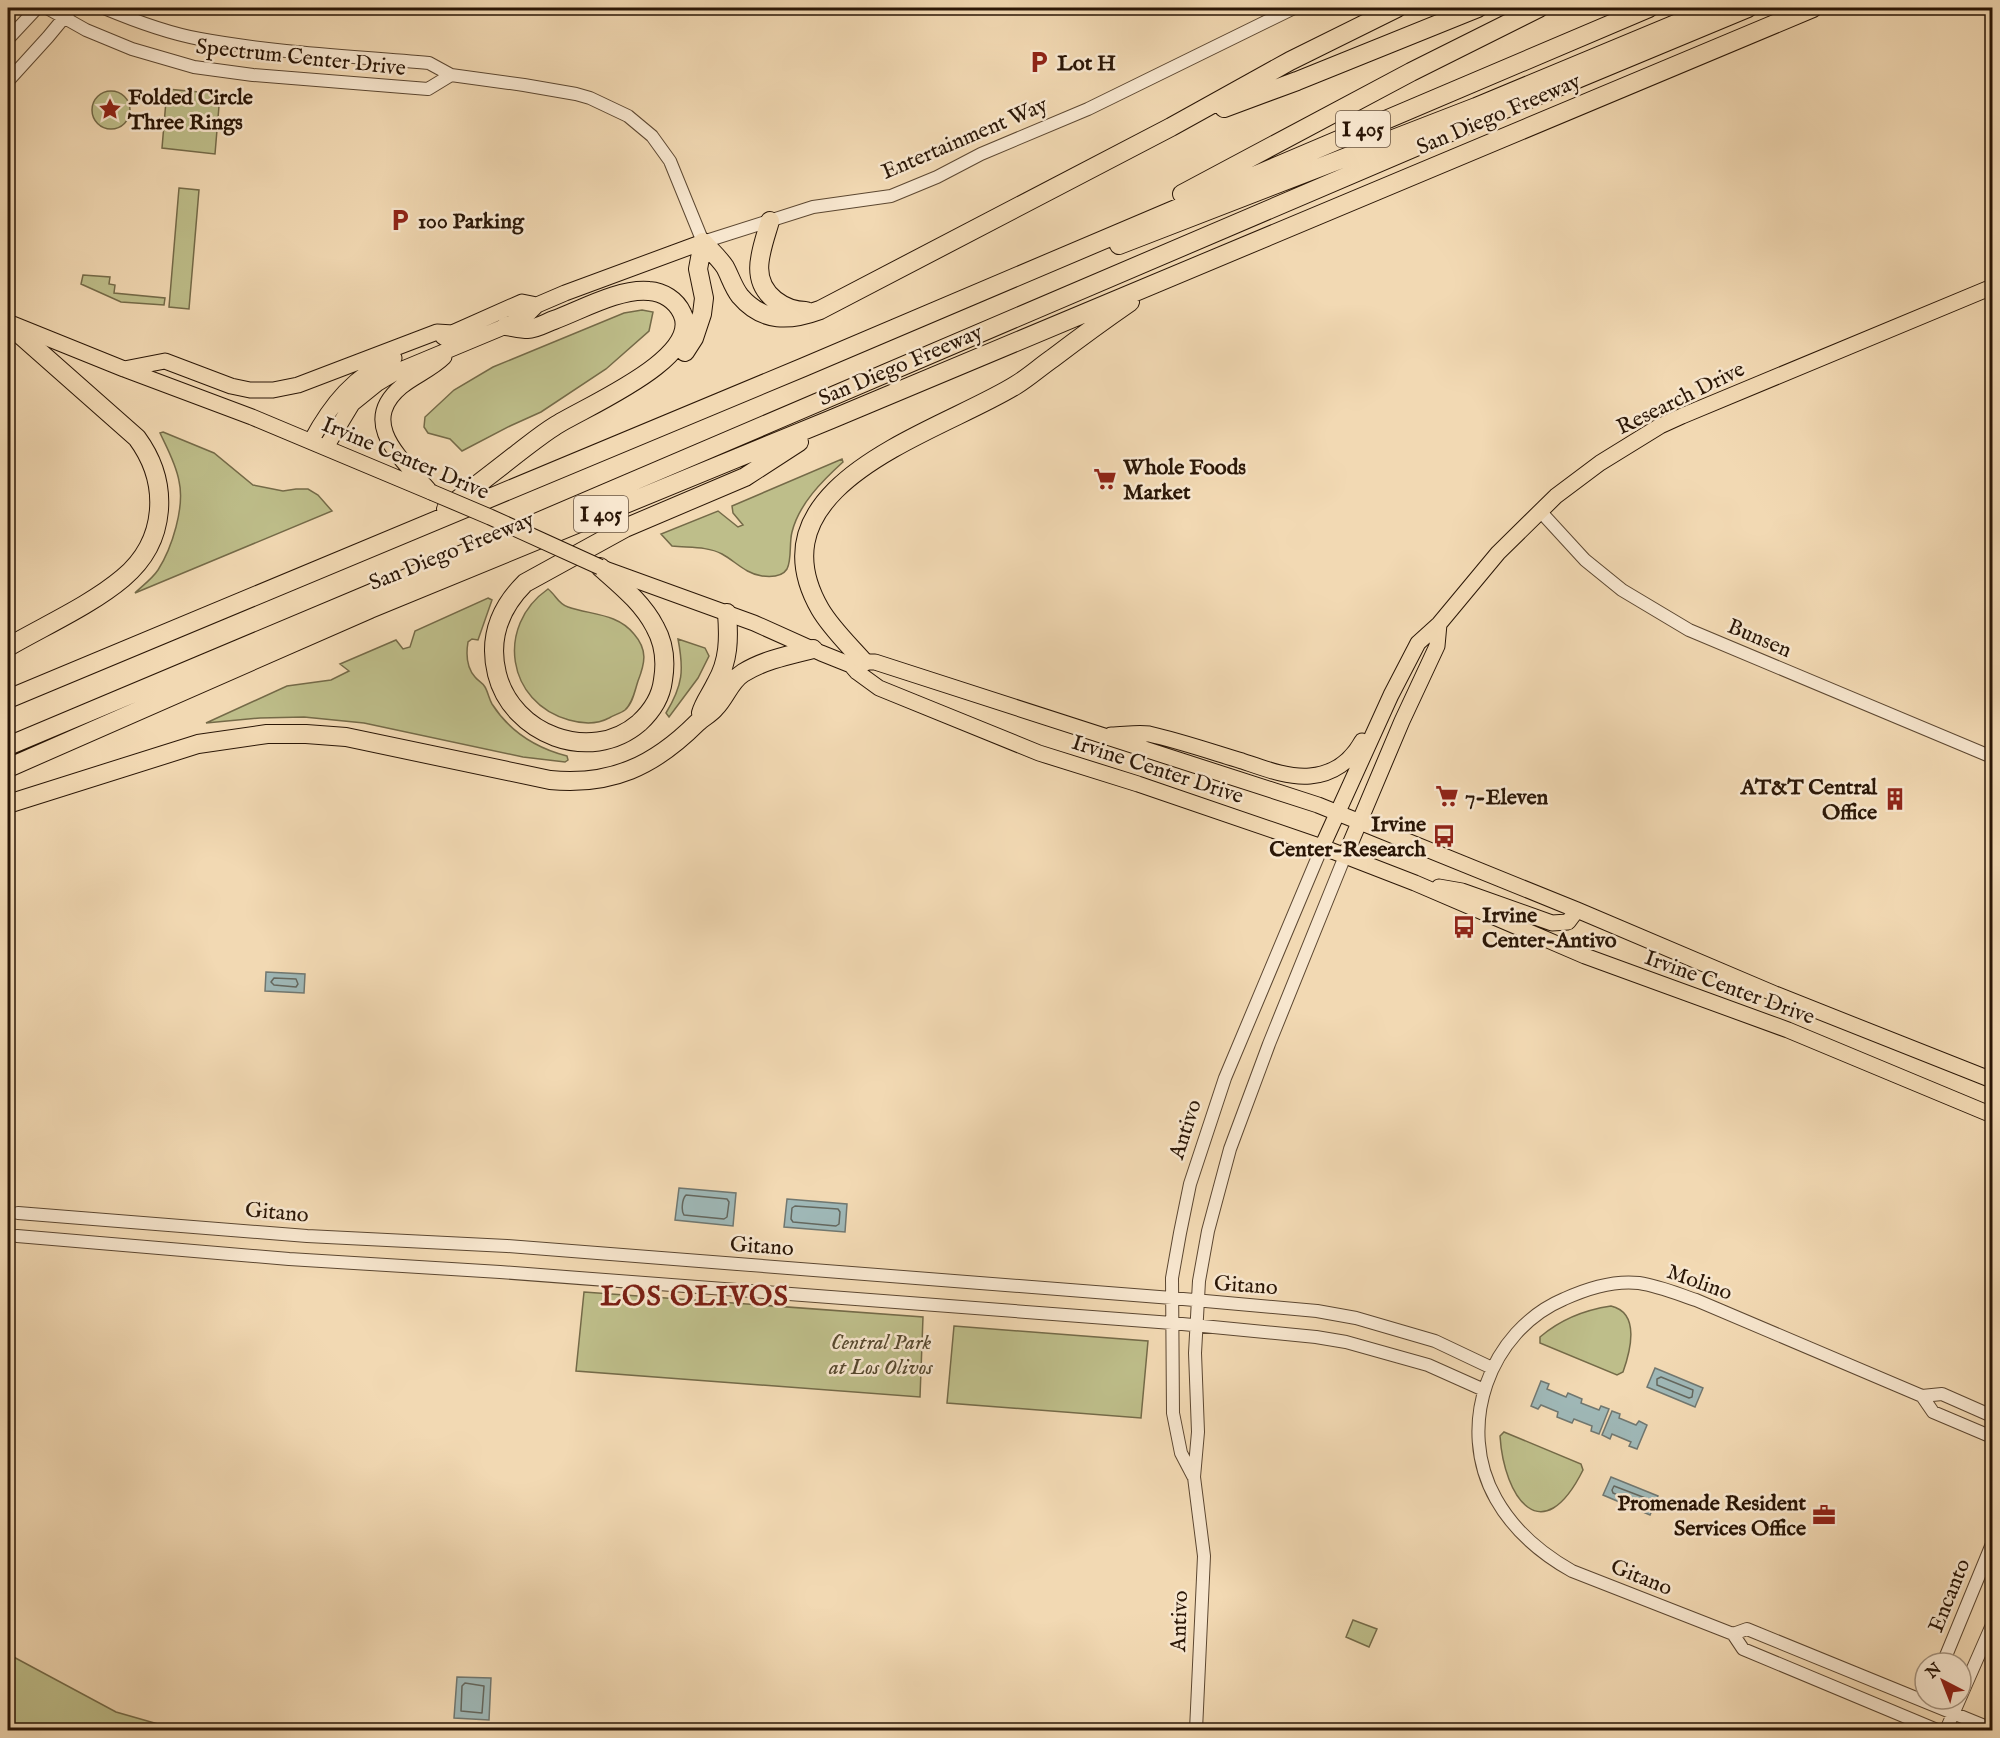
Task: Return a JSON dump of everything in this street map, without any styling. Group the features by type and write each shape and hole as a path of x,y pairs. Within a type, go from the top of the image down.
{"highway":[{"path":"703,242 724,266 740,296 762,312 776,318 803,317 1171,128 1290,61 1397,8"},
{"path":"1171,128 1297,81 1478,8"},
{"path":"1077,250 1411,72 1539,8"},
{"name":"San Diego Freeway","path":"8,699 804,367 1649,8"},
{"path":"804,367 1476,107 1714,8"},
{"path":"8,746 1481,119 1748,8"},
{"name":"San Diego Freeway","path":"8,768 370,609 832,419 1813,8"},
{"path":"770,221 758,271 765,290 780,304 790,309 820,310"},
{"path":"664,360 672,359 686,351 698,330 704,298 698,269 703,242"},
{"path":"858,663 821,611 807,576 805,555 808,534 831,495 846,479 868,463 1016,385 1155,283"},
{"path":"425,524 554,426 635,381 664,360 674,350 685,329 684,317 676,304 667,296 649,291 634,291 615,296 530,330 506,326"},
{"path":"8,323 137,438 152,462 160,502 159,517 149,544 124,577 93,599 8,646"},
{"path":"600,567 638,602 659,634 665,666 662,687 644,719 626,732 616,737 593,742 570,741 548,734 527,721 511,703 499,682 494,649 497,625 510,600 525,583 625,528 745,477 832,419"},
{"path":"697,723 704,702 717,682 726,657 729,640 720,611"},
{"path":"8,804 198,744 267,734 346,737 530,776 584,782 614,776 653,760 682,739 716,708 735,679 744,672 776,659 813,650"}],"main road":[{"name":"Entertainment Way","path":"326,447 352,404 364,393 398,371 506,326 527,315 537,305 597,280 703,242"},
{"name":"Research Drive","path":"1337,813 1391,695 1418,643 1439,624 1498,553 1556,496 1600,463 1660,426 1992,287"},
{"name":"Entertainment Way","path":"311,441 343,393 358,378 381,364 522,302 537,305"},
{"name":"Irvine Center Drive","path":"8,323 326,447 498,520 600,567 720,611 813,650 858,663 875,663 1318,805 1577,910 1775,994 1992,1080"},
{"path":"124,369 165,361 231,386 262,391 298,385 437,332 453,333"},
{"path":"431,492 395,450 383,430 382,422 386,406 400,388 434,367 453,348"},
{"name":"Research Drive","path":"1360,822 1402,721 1437,646 1439,624"},
{"path":"1102,736 1146,734 1288,774 1308,776 1325,774 1336,769 1359,748 1388,683 1411,644 1439,624"},
{"name":"Irvine Center Drive","path":"858,663 857,672 879,688 1039,753 1138,784 1346,856 1585,956 1788,1030 1992,1115"},
{"name":"Antivo","path":"1322,847 1337,813"},
{"name":"Antivo","path":"1346,856 1360,822"},
{"path":"1414,883 1462,891 1552,923 1568,922 1577,910"}],"street":[{"path":"8,39 37,8"},
{"name":"Spectrum Center Drive","path":"47,8 68,13 86,30 132,49 194,67 253,75 428,89 450,75"},
{"name":"Spectrum Center Drive","path":"104,8 142,23 199,39 257,47 429,63 450,75 525,85 590,98 628,116 652,136 670,161 703,242"},
{"name":"Entertainment Way","path":"703,242 813,207 891,196 937,177 981,154 1088,109 1294,8"},
{"path":"8,81 68,13"},
{"name":"Bunsen","path":"1540,511 1585,560 1622,590 1689,630 1992,758"},
{"name":"Antivo","path":"1194,1477 1181,1453 1173,1413 1172,1278 1190,1184 1225,1078 1322,847"},
{"name":"Antivo","path":"1196,1731 1204,1556 1194,1477 1198,1432 1195,1353 1197,1301 1208,1231 1230,1149 1269,1044 1346,856"},
{"name":"Gitano","path":"18,1213 307,1236 507,1246 1317,1311 1356,1318 1435,1341 1488,1379"},
{"name":"Gitano","path":"17,1236 267,1258 519,1274 1172,1323 1346,1342 1488,1379"},
{"name":"Molino","path":"1488,1379 1514,1334 1546,1306 1599,1286 1613,1283 1638,1283 1659,1287 1696,1300 1922,1396 1942,1394 1992,1416"},
{"name":"Gitano","path":"1488,1379 1479,1422 1485,1473 1495,1498 1530,1543 1555,1562 1572,1570 1733,1634 1743,1649 1937,1731"},
{"name":"Molino","path":"1922,1396 1933,1412 1992,1437"},
{"name":"Encanto","path":"1948,1651 1992,1544"},
{"path":"1946,1731 1992,1625"},
{"name":"Gitano","path":"1733,1634 1747,1629 1913,1695"},
{"path":"1920,1723 1924,1711"},
{"name":"Gitano","path":"1949,1711 1992,1729"}],"green space":[{"path":"167,89 220,94 215,154 162,148"},
{"path":"111,91 125,96 130,110 125,124 111,129 97,124 92,110 97,96"},
{"path":"179,188 199,190 189,309 169,307"},
{"path":"83,275 110,277 109,284 115,285 114,293 165,298 164,305 121,302 81,284"},
{"path":"642,310 653,312 649,331 606,369 541,412 462,451 450,439 428,433 424,427 425,417 454,390 493,367 624,313"},
{"path":"163,432 214,453 253,485 283,491 308,489 318,495 332,511 135,593 158,570 172,539 179,515 179,481 174,462 160,433"},
{"path":"842,459 843,462 819,485 800,512 792,532 789,565 785,572 779,575 756,575 722,554 710,550 672,546 661,534 718,511 738,527 743,525 733,513 732,506"},
{"path":"548,589 565,606 620,622 634,634 642,646 644,657 642,668 632,700 623,711 594,723 569,720 548,711 532,698 521,681 515,662 515,642 520,623 531,605"},
{"path":"488,598 492,600 478,640 472,639 468,642 468,665 476,678 484,685 499,714 515,731 534,743 567,756 568,760 565,762 523,757 364,723 304,717 206,723 287,686 331,680 349,671 340,664 396,640 403,649 410,647 415,631"},
{"path":"678,639 705,648 709,656 698,678 669,717 666,713 676,694 681,677"},
{"name":"Central Park at Los Olivos","path":"584,1292 923,1317 920,1397 576,1371"},
{"path":"1611,1306 1627,1316 1630,1325 1630,1344 1623,1372 1617,1375 1540,1343 1540,1337 1565,1320 1591,1310"},
{"path":"954,1326 1148,1341 1141,1418 947,1403"},
{"path":"1504,1432 1581,1464 1583,1470 1568,1495 1553,1508 1540,1512 1528,1507 1517,1496 1503,1459 1500,1436"},
{"path":"1353,1620 1377,1629 1369,1647 1346,1637"},
{"path":"8,1654 116,1712 179,1730 8,1730"}],"water":[{"path":"266,972 305,974 304,993 265,991"},
{"path":"679,1188 736,1193 733,1226 675,1220"},
{"path":"787,1199 847,1204 845,1232 784,1227"},
{"path":"1655,1368 1703,1388 1695,1407 1647,1387"},
{"path":"1541,1381 1549,1384 1547,1389 1566,1397 1568,1393 1582,1399 1581,1403 1599,1410 1601,1406 1609,1409 1599,1434 1591,1431 1592,1426 1574,1419 1572,1423 1557,1417 1558,1412 1541,1405 1538,1409 1531,1406"},
{"path":"1612,1411 1620,1414 1619,1418 1636,1425 1639,1421 1647,1425 1637,1449 1629,1446 1631,1442 1612,1434 1610,1439 1602,1435"},
{"path":"1611,1477 1658,1496 1650,1515 1603,1495"},
{"path":"457,1677 491,1678 489,1720 454,1718"}],"waterway":[{"path":"8,1722 24,1730"}],"place":[{"name":"Lot H","path":"1039,62"},
{"name":"Folded Circle Three Rings","path":"110,109"},
{"name":"100 Parking","path":"400,220"},
{"name":"Whole Foods Market","path":"1105,479"},
{"name":"7-Eleven","path":"1447,796"},
{"name":"AT&T Central Office","path":"1895,799"},
{"name":"Irvine Center-Research","path":"1444,836"},
{"name":"Irvine Center-Antivo","path":"1464,927"},
{"name":"Promenade Resident Services Office","path":"1824,1515"}],"district":[{"name":"LOS OLIVOS","path":"695,1295"}]}
